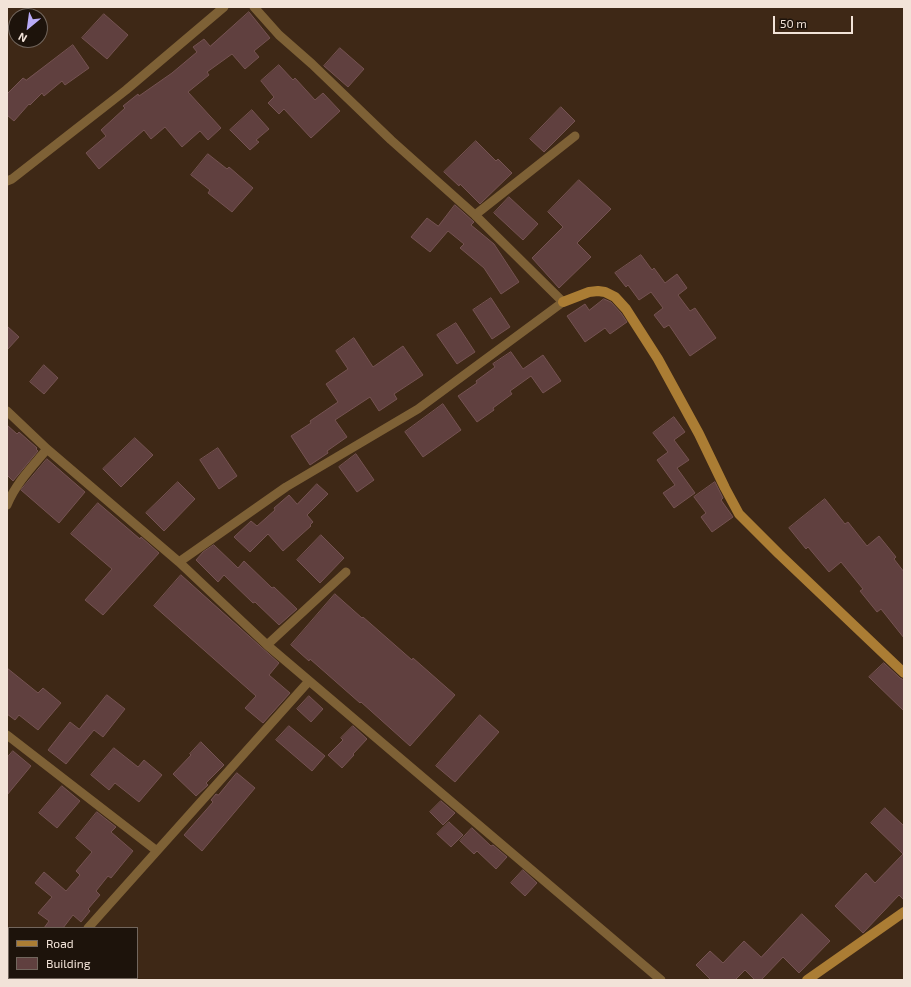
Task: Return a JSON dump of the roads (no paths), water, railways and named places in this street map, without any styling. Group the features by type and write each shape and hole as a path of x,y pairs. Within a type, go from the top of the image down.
{"street":[{"path":"7,181 12,179 126,90 224,7"},
{"path":"254,7 279,35 312,64 391,140 475,215 563,302"},
{"path":"475,215 574,136"},
{"path":"179,562 286,486 418,409 563,302 589,292 605,292 615,296 626,309 658,359 699,434 739,514 788,563 904,673"},
{"path":"7,411 47,449 179,562 267,645 661,980"},
{"path":"7,505 12,493 47,449"},
{"path":"267,645 346,572"},
{"path":"89,927 309,681"},
{"path":"7,735 157,851"},
{"path":"807,980 904,912"}]}
